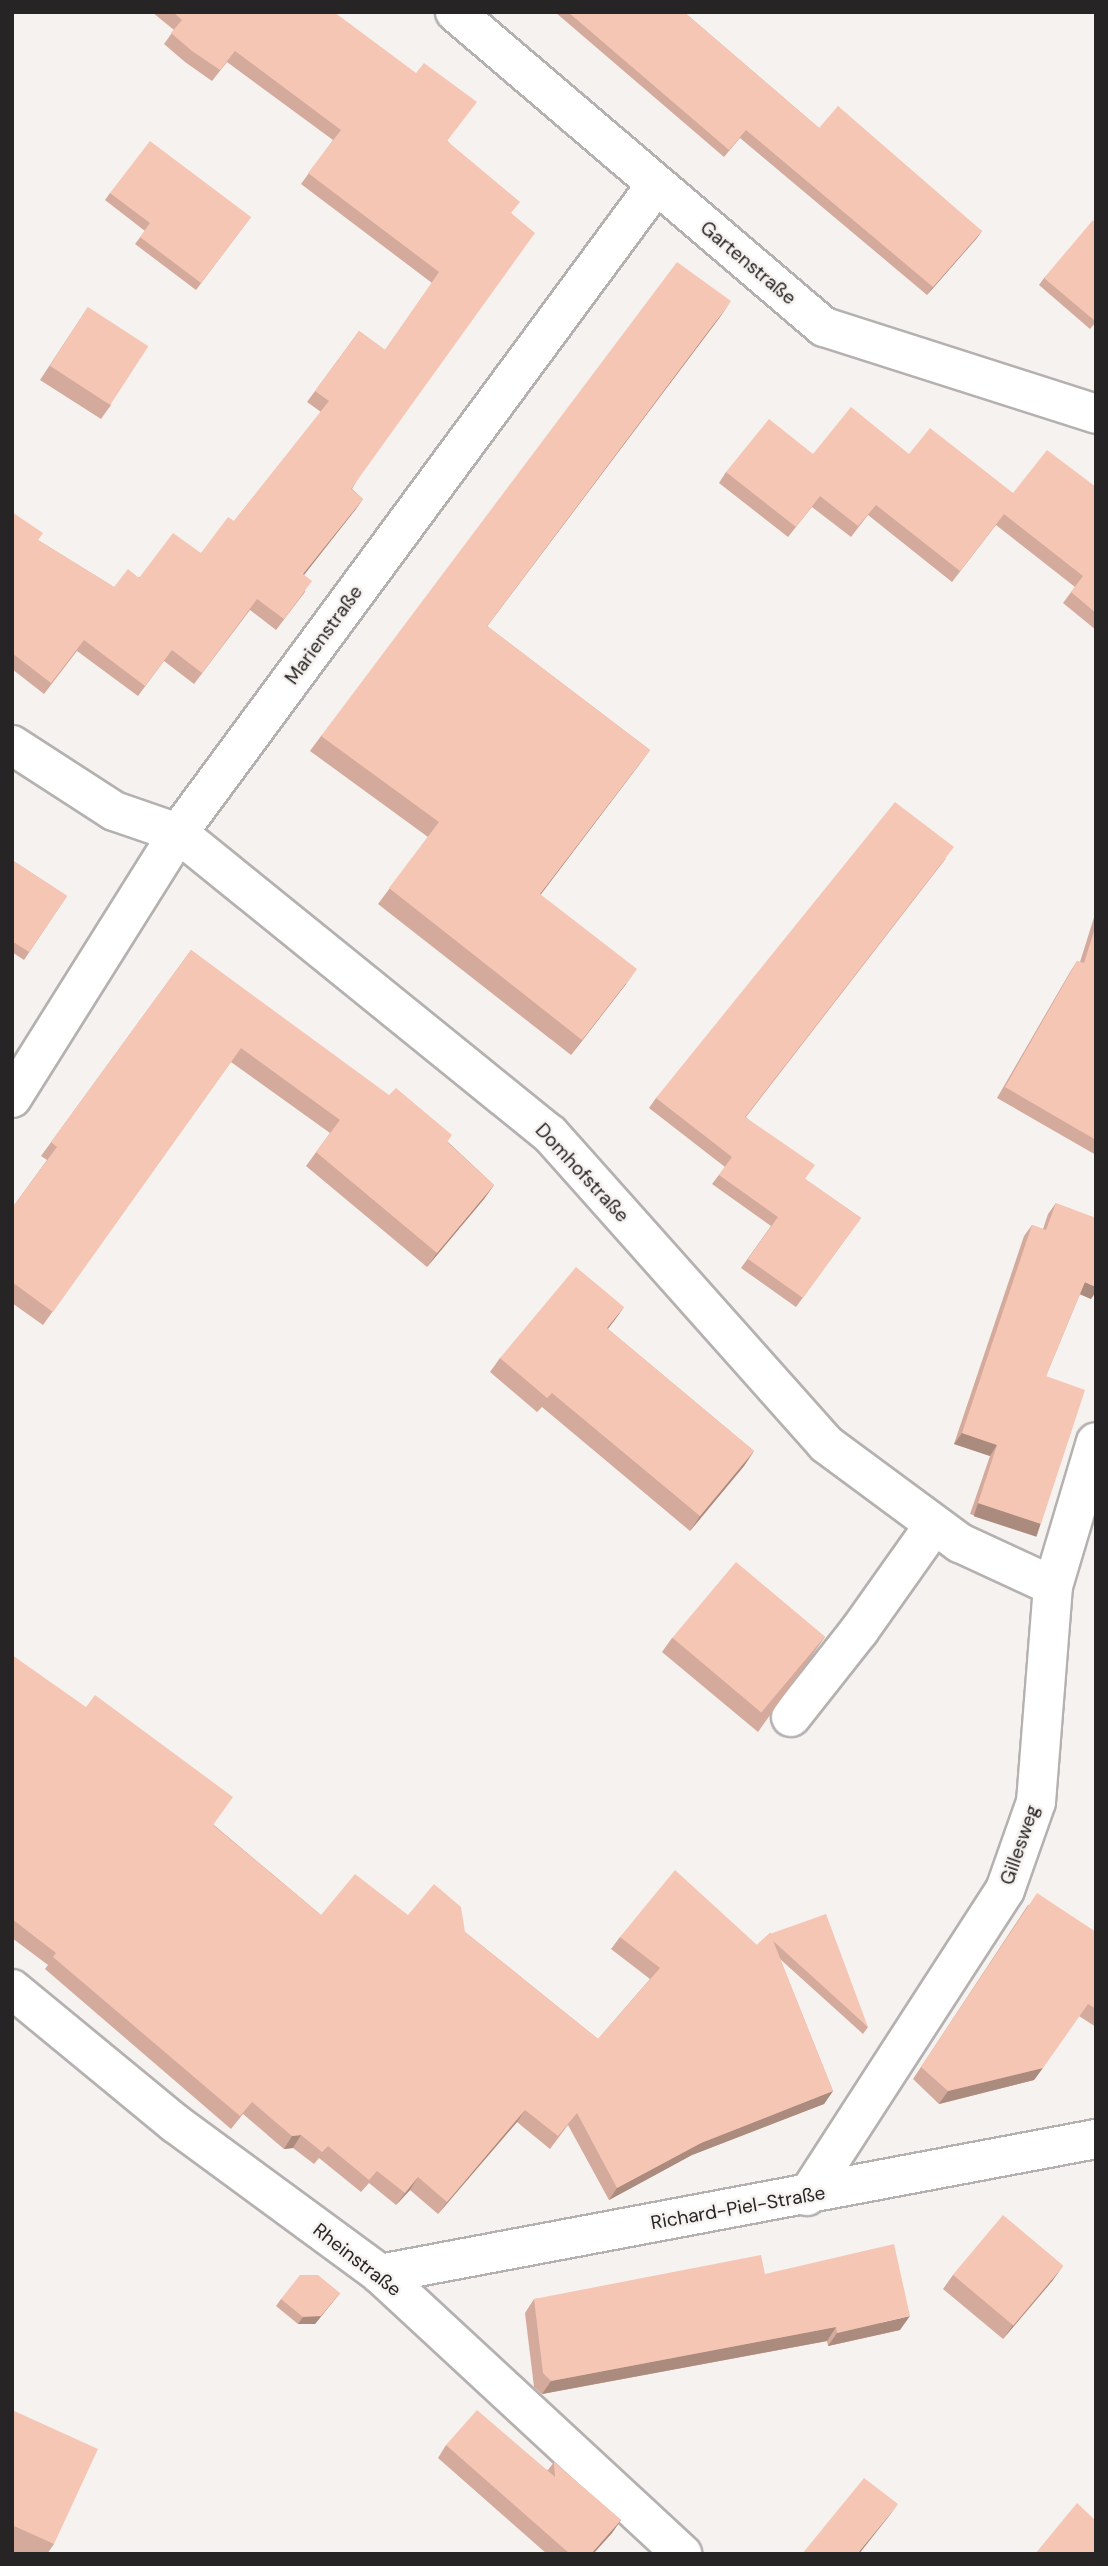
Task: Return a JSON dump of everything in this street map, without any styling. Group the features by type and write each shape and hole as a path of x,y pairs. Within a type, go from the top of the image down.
{"street":[{"name":"Gartenstraße","path":"455,12 824,327 1096,414"},
{"name":"Marienstraße","path":"12,1098 178,833 656,186"},
{"name":"Domhofstraße","path":"12,745 114,811 178,833 550,1135 826,1444 960,1543 1053,1586"},
{"name":"Gillesweg","path":"807,2196 1004,1890 1036,1802 1053,1586 1096,1442"},
{"path":"791,1717 859,1631 934,1525"},
{"name":"Rheinstraße","path":"12,1989 176,2124 380,2274 682,2554"},
{"name":"Richard-Piel-Straße","path":"380,2274 807,2196 1096,2138"}],"building":[{"path":"173,12 334,12 416,73 424,63 477,102 447,141 520,202 511,213 535,233 351,489 363,499 303,574 312,581 284,619 257,599 202,673 172,650 145,686 84,640 51,683 12,653 12,512 43,533 38,540 114,587 128,569 139,578 173,533 201,553 228,517 234,521 329,401 315,391 359,331 385,350 439,272 308,173 341,130 235,51 220,70 192,51 171,33 182,20"},
{"path":"568,12 684,12 819,128 838,106 982,231 933,287 746,130 729,150"},
{"path":"150,141 251,217 201,283 140,237 150,223 110,193"},
{"path":"1093,220 1096,223 1095,321 1044,278"},
{"path":"677,262 731,301 487,626 650,750 540,894 637,969 582,1040 389,888 439,822 321,736"},
{"path":"88,307 148,346 110,405 50,366"},
{"path":"851,407 909,454 930,428 1013,493 1047,450 1096,487 1096,613 1071,592 1083,576 1004,514 960,571 876,505 858,526 820,496 796,527 726,472 769,419 813,454"},
{"path":"895,802 954,847 745,1117 815,1165 805,1179 861,1218 803,1298 748,1259 778,1217 719,1175 732,1157 656,1098"},
{"path":"12,860 67,896 29,952 12,941"},
{"path":"1096,925 1096,1140 1005,1087 1077,961 1084,963"},
{"path":"191,950 389,1095 396,1088 452,1135 447,1142 494,1185 437,1253 316,1152 340,1120 241,1048 53,1312 12,1282 12,1208 57,1147 51,1142"},
{"path":"1056,1203 1096,1218 1096,1287 1085,1282 1046,1376 1085,1390 1041,1524 978,1503 997,1445 962,1433 1032,1225 1046,1230"},
{"path":"576,1267 624,1307 607,1328 754,1451 700,1516 552,1393 547,1398 500,1358"},
{"path":"736,1562 825,1637 761,1712 672,1638"},
{"path":"12,1655 86,1707 95,1695 233,1797 213,1825 321,1915 355,1874 408,1915 434,1884 461,1907 465,1932 598,2039 660,1968 620,1937 675,1870 757,1945 770,1933 833,2091 701,2143 617,2188 577,2113 558,2136 525,2110 447,2202 418,2177 405,2193 377,2171 369,2180 328,2146 322,2152 301,2135 292,2136 252,2102 240,2116 53,1957 56,1953 12,1919"},
{"path":"1037,1893 1096,1932 1096,2009 1088,2004 1043,2068 948,2091 921,2067"},
{"path":"826,1914 868,2027 772,1940 770,1934"},
{"path":"1003,2215 1064,2266 1013,2326 953,2275"},
{"path":"894,2244 910,2316 837,2333 836,2327 551,2381 543,2373 534,2299 761,2255 765,2274"},
{"path":"300,2275 318,2275 340,2293 321,2316 303,2317 281,2299"},
{"path":"12,2410 98,2449 54,2544 12,2525"},
{"path":"477,2410 555,2477 554,2462 621,2520 591,2554 570,2554 446,2445"},
{"path":"864,2478 898,2504 857,2554 802,2554"},
{"path":"1077,2503 1096,2521 1096,2554 1035,2554"}]}
